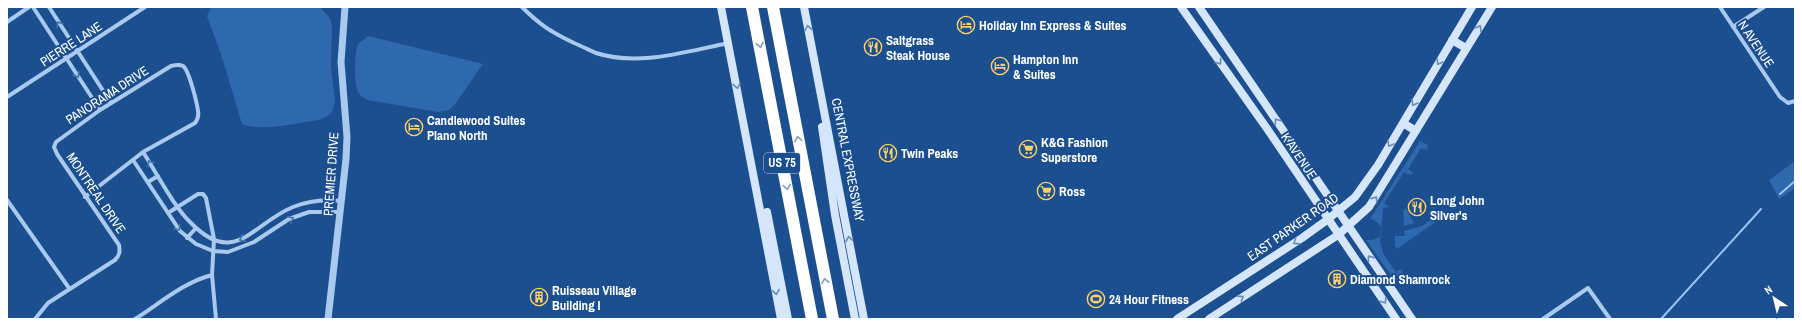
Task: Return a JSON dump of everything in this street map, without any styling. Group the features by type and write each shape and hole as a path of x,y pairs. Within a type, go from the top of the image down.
{"highway":[{"name":"US 75","path":"773,7 833,319"},
{"name":"US 75","path":"751,10 812,319"}],"main road":[{"path":"721,7 754,171 781,319"},
{"name":"CENTRAL EXPRESSWAY","path":"804,7 864,319"},
{"name":"K AVENUE","path":"1181,7 1268,130 1396,319"},
{"name":"K AVENUE","path":"1199,7 1412,319"},
{"name":"EAST PARKER ROAD","path":"1177,319 1328,220 1355,197 1368,180 1472,7"},
{"path":"1208,319 1338,235 1369,207 1376,198 1492,7"},
{"path":"1452,40 1466,48"},
{"path":"1211,50 1222,42"},
{"path":"812,50 811,53 833,202 855,319"},
{"path":"1403,123 1416,131"},
{"path":"754,171 758,176 764,200 788,319"}],"street":[{"path":"7,22 29,7"},
{"path":"33,7 100,110"},
{"path":"48,7 111,103"},
{"name":"PIERRE LANE","path":"7,97 145,7"},
{"name":"PREMIER DRIVE","path":"328,319 347,137 341,62 345,7"},
{"path":"522,7 547,30 558,36 596,53 620,58 656,57 729,43"},
{"name":"N AVENUE","path":"1720,7 1775,91 1784,101 1792,103 1795,101"},
{"path":"1733,27 1764,7"},
{"name":"PANORAMA DRIVE","path":"54,147 59,138 111,103 175,65 183,66 188,72 198,111 198,118 195,123 143,152"},
{"name":"MONTREAL DRIVE","path":"54,147 85,197 118,245 120,252 115,260 69,288"},
{"path":"85,197 143,152 190,222 196,228 214,239 229,243 239,240 293,207 321,200 341,201"},
{"path":"133,160 168,213 187,238 213,251 228,252 254,242 289,219 309,212 340,212"},
{"path":"148,182 158,176"},
{"path":"168,213 178,205 198,194 203,194 206,198 214,239 212,275 216,319"},
{"path":"7,200 69,288 48,303 35,319"},
{"path":"266,224 271,231"},
{"path":"187,238 196,228"},
{"path":"135,319 201,278 212,275"},
{"path":"1543,319 1588,288 1610,319"}],"shaded area":[{"path":"211,7 320,7 330,18 332,26 331,66 335,102 332,112 326,117 318,120 279,126 259,127 242,124 220,51 207,16"},
{"path":"368,36 483,64 456,103 449,110 438,112 368,100 361,96 358,92 355,68 358,44"},
{"path":"1420,141 1428,145 1427,150 1421,148 1408,169 1413,173 1410,175 1404,172 1384,203 1389,207 1383,208 1380,243 1384,255 1396,272 1400,269 1403,272 1402,276 1395,281 1366,240 1372,240 1380,237 1381,226 1374,220 1370,219"},
{"path":"1795,161 1795,188 1779,199 1769,180"},
{"path":"1420,188 1441,218 1397,249 1395,246 1395,236 1405,236 1404,231 1422,226 1437,215"},
{"path":"1406,208 1414,223 1404,226 1403,211"}],"waterway":[{"path":"1780,194 1795,181"},
{"path":"1661,319 1761,209"}],"place":[{"name":"Holiday Inn Express & Suites","path":"966,25"},
{"name":"Saltgrass Steak House","path":"873,47"},
{"name":"Hampton Inn & Suites","path":"1000,66"},
{"name":"Candlewood Suites Plano North","path":"414,127"},
{"name":"K&G Fashion Superstore","path":"1028,149"},
{"name":"Twin Peaks","path":"888,153"},
{"name":"Ross","path":"1046,191"},
{"name":"Long John Silver's","path":"1417,207"},
{"name":"Diamond Shamrock","path":"1337,279"},
{"name":"Ruisseau Village Building I","path":"539,297"},
{"name":"24 Hour Fitness","path":"1096,299"}]}
